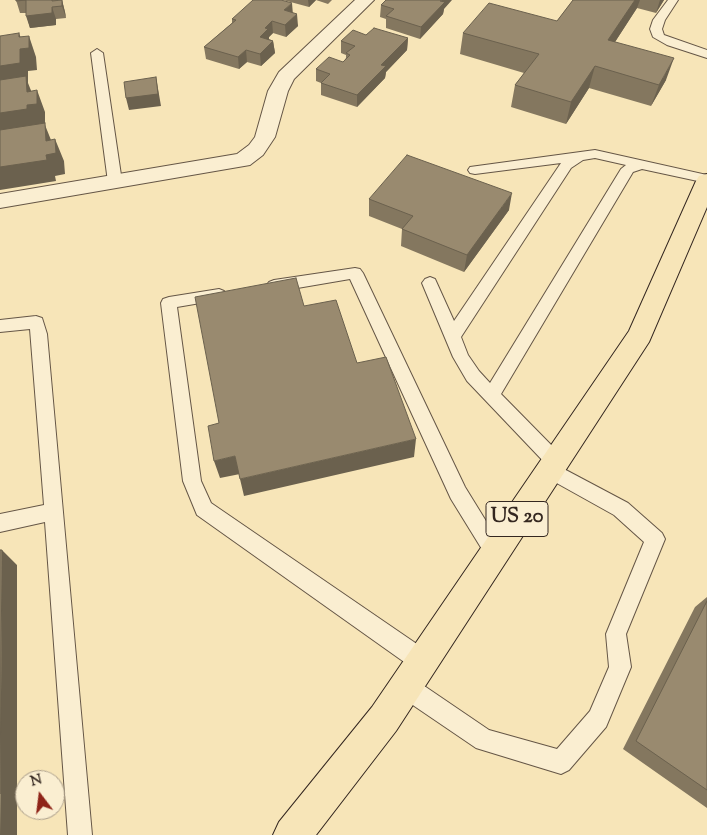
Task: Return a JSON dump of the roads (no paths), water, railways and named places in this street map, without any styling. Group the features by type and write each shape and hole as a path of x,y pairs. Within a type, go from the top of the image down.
{"main road":[{"name":"US 20","path":"292,835 384,720 640,334 706,185"}],"street":[{"path":"0,201 243,160 256,150 265,137 278,91 286,76 365,0"}],"lane":[{"path":"672,0 659,20 656,29 659,37 671,43 707,54"},
{"path":"97,53 115,182"},
{"path":"475,170 595,154 641,164 706,185"},
{"path":"452,337 566,165 582,155"},
{"path":"491,396 628,169 641,164"},
{"path":"257,289 355,273 388,349 458,493 495,553"},
{"path":"406,687 484,740 561,762 598,719 620,667 616,634 655,538 620,509 553,466 473,376 461,357 430,283"},
{"path":"237,292 169,303 192,482 204,509 422,662"},
{"path":"0,326 36,322 39,334 80,835"},
{"path":"0,523 54,511"}]}
